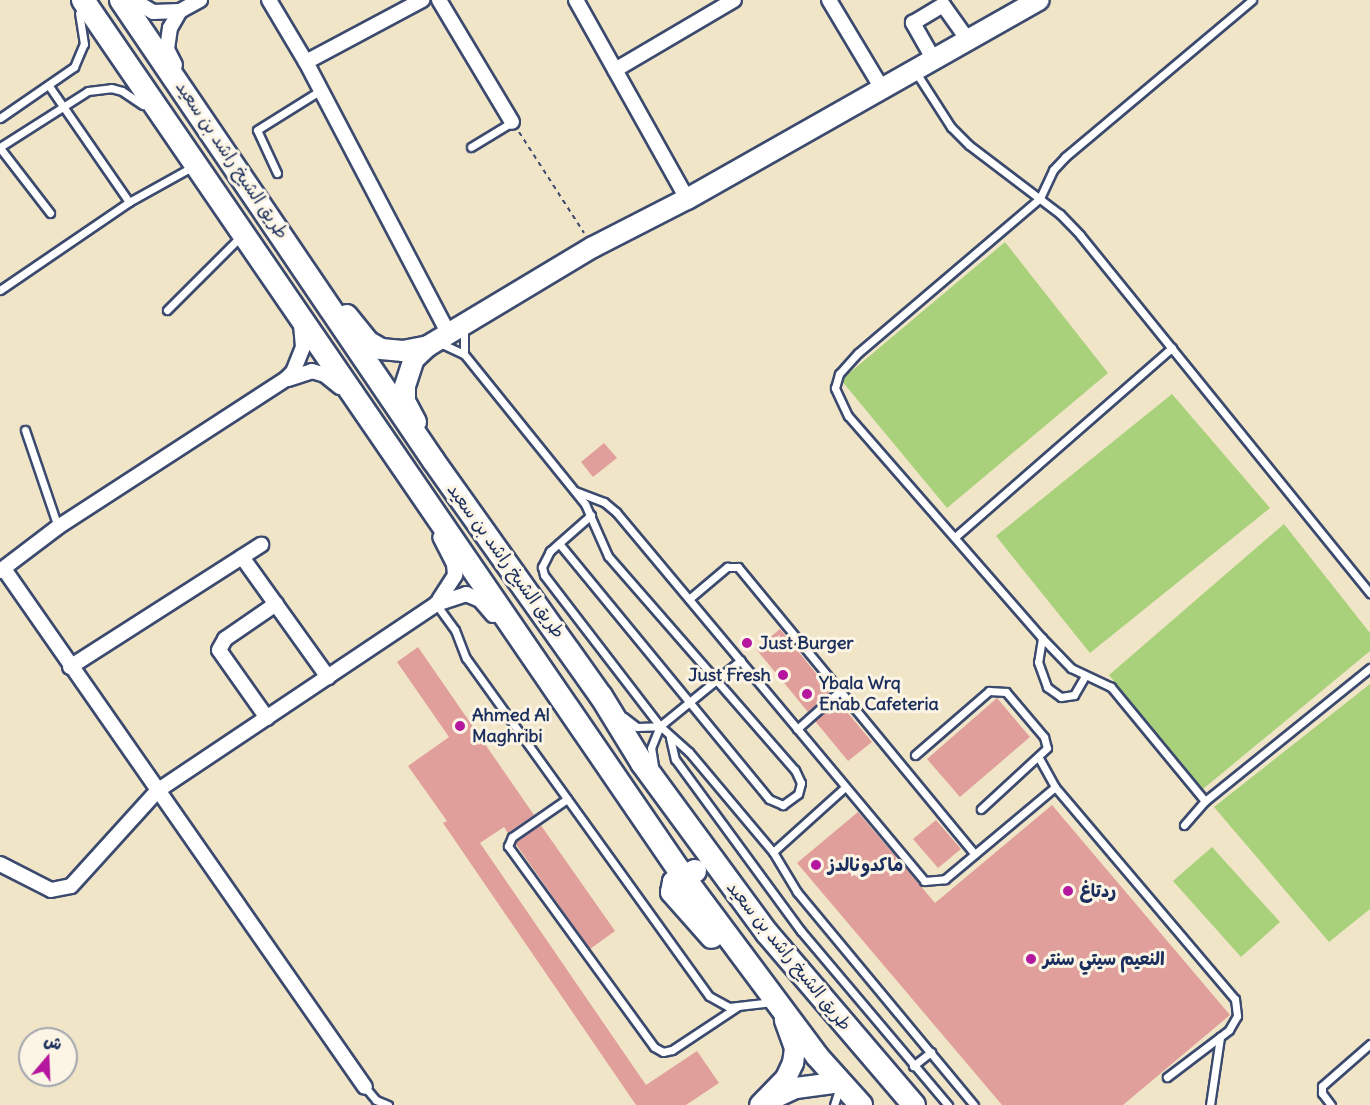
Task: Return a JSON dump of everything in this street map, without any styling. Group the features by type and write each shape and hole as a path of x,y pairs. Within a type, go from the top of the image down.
{"main road":[{"name":"طريق الشيخ راشد بن سعيد","path":"83,0 354,399 683,876 777,1002 861,1105"},
{"name":"طريق الشيخ راشد بن سعيد","path":"121,0 433,460 502,551 601,696 642,763 767,933 915,1105"},
{"path":"429,506 478,560 486,561 502,551"},
{"path":"683,876 697,871 736,923 767,933"}],"street":[{"path":"133,0 153,12 180,11 200,0"},
{"path":"269,0 321,90 437,340"},
{"path":"306,62 422,0"},
{"path":"439,0 512,122"},
{"path":"576,0 687,199"},
{"path":"615,70 734,0"},
{"path":"829,0 881,87"},
{"path":"433,460 404,395 411,366 437,340 593,247 687,199 881,87 934,60 1039,0"},
{"path":"934,60 914,23 942,3 968,40"},
{"path":"180,11 170,28 167,49 216,137"},
{"path":"308,273 324,284 374,346 403,351 437,340"},
{"path":"300,319 303,347 293,372 286,379 58,527 2,570 365,1087"},
{"path":"286,379 319,372 354,399"},
{"path":"429,506 455,570 451,585 436,603"},
{"path":"70,667 261,544"},
{"path":"242,557 328,677"},
{"path":"0,864 51,890 71,886 157,792 436,603 458,595 473,596 525,644"},
{"path":"267,718 219,650 225,639 276,604"},
{"path":"759,1105 786,1078 793,1064 795,1048 777,1002"},
{"path":"759,1105 796,1088 841,1082"}],"lane":[{"path":"0,118 74,67 84,44 82,18 72,0"},
{"path":"1205,801 1111,687 1071,668 1042,638 848,416 835,388 838,374 858,353 1040,198 1053,170 1065,157 1252,0"},
{"path":"914,70 951,127 969,145 1040,198 1080,235 1370,593"},
{"path":"49,86 129,202"},
{"path":"50,213 0,148 62,105 88,90 111,88 133,96 158,122 173,130"},
{"path":"277,174 257,130 321,90"},
{"path":"471,147 512,122"},
{"path":"0,290 129,202 197,165"},
{"path":"167,310 242,234"},
{"path":"464,354 463,331 468,321"},
{"path":"437,340 464,354 575,491 591,515 595,534 608,556 795,770 801,783 798,794 783,805 769,799 559,543"},
{"path":"955,537 1172,348"},
{"path":"25,430 58,527"},
{"path":"575,491 604,502 616,512 741,660 844,788 924,881 945,879 1055,787"},
{"path":"591,515 559,543 544,560 544,575 660,726 670,738 689,752 773,852 797,892 974,1105"},
{"path":"689,599 726,567 735,566 975,854"},
{"path":"436,603 454,630 466,658 709,996 722,1005 736,1007 777,1002"},
{"path":"1042,638 1038,662 1047,687 1061,697 1074,694 1086,676"},
{"path":"695,835 654,766 651,748 660,726 741,660"},
{"path":"1184,825 1205,801 1370,668"},
{"path":"915,755 989,691 997,689 1005,692 1046,741 1046,750 981,809"},
{"path":"797,729 840,691"},
{"path":"601,696 637,727 660,726"},
{"path":"670,738 675,759 801,931 948,1105"},
{"path":"1039,758 1055,787 1235,999 1237,1016 1220,1038 1167,1077"},
{"path":"773,852 844,788"},
{"path":"567,799 512,837 508,846 654,1047 663,1052 672,1050 736,1007"},
{"path":"1210,1105 1220,1038"},
{"path":"1331,1105 1322,1093 1322,1086 1370,1044"},
{"path":"913,1066 931,1052"},
{"path":"834,1105 841,1082"},
{"path":"365,1087 376,1100 388,1105"}],"path":[{"path":"512,122 593,247"}],"green space":[{"path":"1005,242 1108,373 947,508 841,380"},
{"path":"1172,394 1270,508 1090,653 996,536"},
{"path":"1284,524 1370,633 1370,651 1203,789 1109,675"},
{"path":"1370,684 1370,909 1329,942 1214,807"},
{"path":"1212,847 1280,922 1241,957 1173,881"}],"building":[{"path":"604,443 617,458 593,477 581,462"},
{"path":"780,629 831,692 808,712 756,649"},
{"path":"418,647 534,815 508,833 504,827 480,843 646,1085 697,1051 719,1083 686,1105 636,1105 443,823 447,821 408,766 449,737 397,662"},
{"path":"997,698 1030,737 960,797 927,759"},
{"path":"838,701 872,742 848,761 815,721"},
{"name":"النعيم سيتي سنتر","path":"1052,805 1230,1015 1123,1105 1002,1105 797,863 858,812 935,903"},
{"path":"936,820 961,849 938,868 913,839"},
{"path":"540,824 615,931 590,949 515,843"}],"place":[{"name":"Just Burger","path":"747,643"},
{"name":"Just Fresh","path":"783,675"},
{"name":"Ybala Wrq Enab Cafeteria","path":"807,694"},
{"name":"Ahmed Al Maghribi","path":"460,726"},
{"name":"ماكدونالدز","path":"816,865"},
{"name":"ردتاغ","path":"1068,891"},
{"name":"النعيم سيتي سنتر","path":"1031,959"}]}
